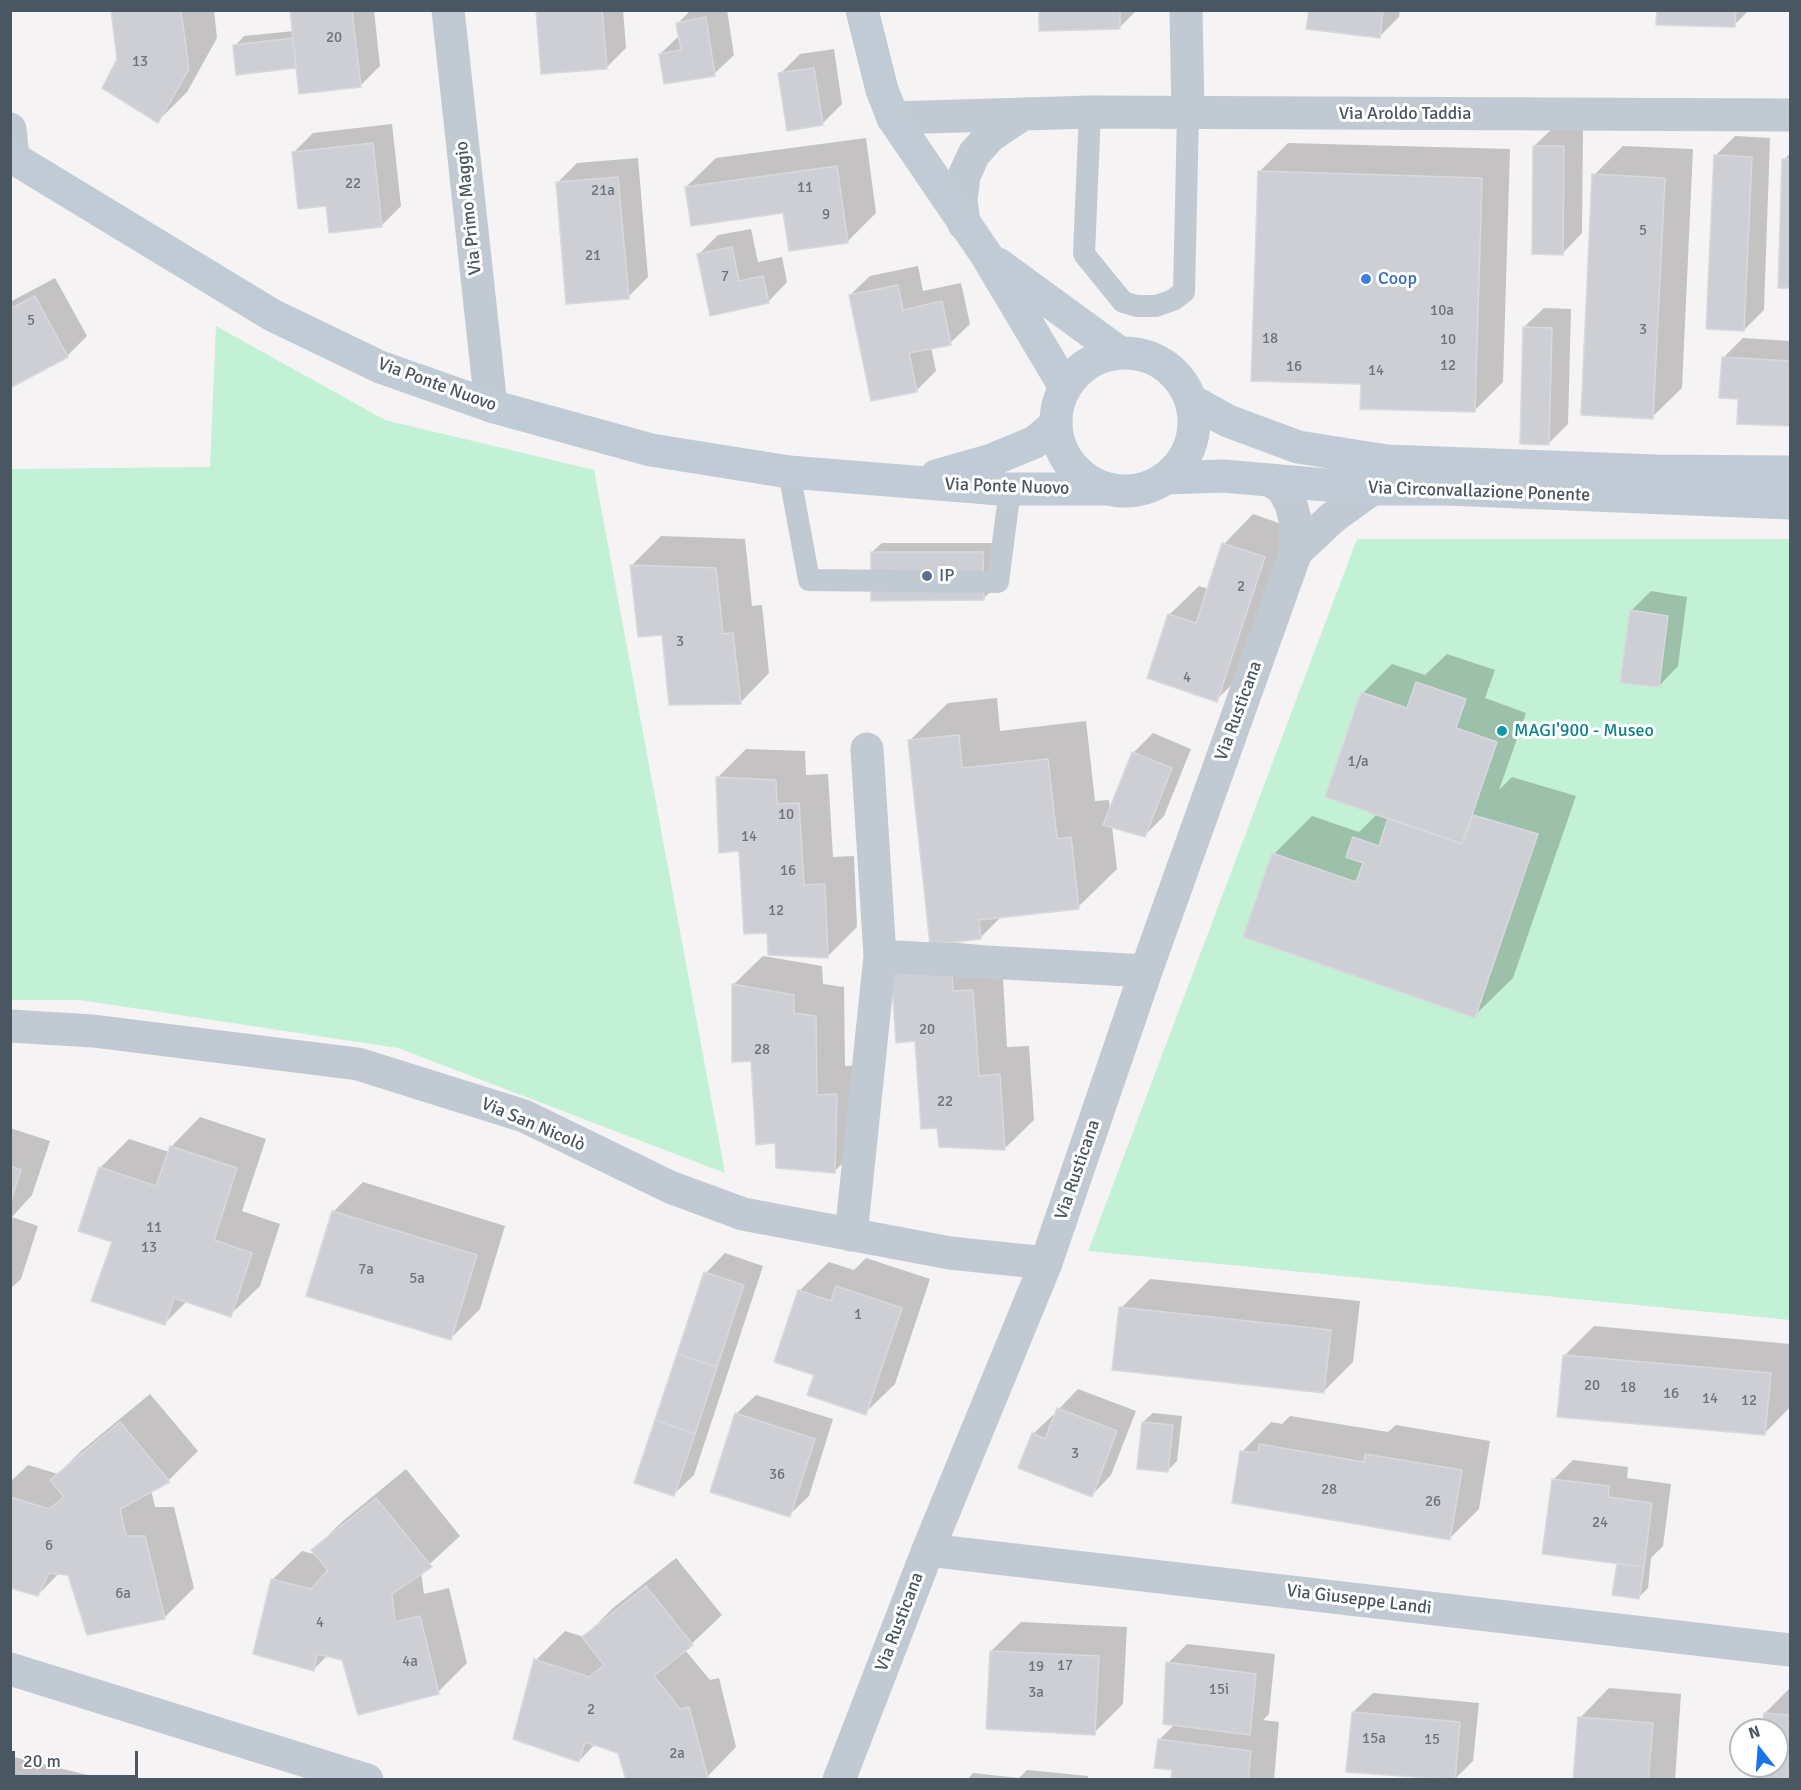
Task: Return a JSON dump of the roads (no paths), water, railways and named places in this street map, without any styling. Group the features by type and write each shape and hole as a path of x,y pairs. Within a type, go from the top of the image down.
{"main road":[{"path":"862,10 882,90 893,118 987,256 1065,387"},
{"name":"Via Ponte Nuovo","path":"11,147 272,315 380,367 491,406 651,450 789,472 1011,489 1103,489"},
{"path":"987,256 1119,353"},
{"path":"1119,353 1138,354 1156,360 1172,370 1184,384 1192,401 1196,423 1192,443 1183,462 1168,478 1148,489 1126,492 1103,489 1084,479 1069,465 1059,446 1055,425 1057,406 1065,387 1079,370 1098,358 1119,353"},
{"name":"Via Circonvallazione Ponente","path":"1192,401 1228,421 1298,447 1387,461 1656,471 1791,472"},
{"name":"Via Ponte Nuovo","path":"911,483 989,461 1035,442 1055,425"},
{"name":"Via Circonvallazione Ponente","path":"1168,478 1223,476 1372,489 1446,489 1791,503"}],"street":[{"name":"Via Primo Maggio","path":"448,10 491,406"},
{"path":"1186,10 1188,114"},
{"name":"Via Aroldo Taddia","path":"893,118 1020,116 1090,112 1791,115"},
{"path":"964,224 961,200 964,176 974,154 990,136 1020,116"},
{"name":"Via Rusticana","path":"839,1779 928,1550 1046,1263 1146,971 1296,552 1295,519 1291,504 1283,489 1273,482"},
{"name":"Via Rusticana","path":"1296,552 1332,518 1372,489"},
{"path":"851,1235 880,956 867,749"},
{"path":"880,956 1146,971"},
{"name":"Via San Nicolò","path":"10,1026 93,1031 358,1064 524,1116 670,1187 743,1214 950,1253 1046,1263"},
{"name":"Via Giuseppe Landi","path":"928,1550 1791,1650"},
{"path":"10,1669 367,1779"}],"lane":[{"path":"1090,112 1084,254 1123,302 1137,306 1156,306 1173,300 1184,292 1188,114"},
{"path":"789,472 809,580 998,582 1011,489"}],"place":[{"name":"Coop","path":"1366,279"},
{"name":"IP","path":"927,576"},
{"name":"MAGI'900 - Museo","path":"1502,731"}]}
